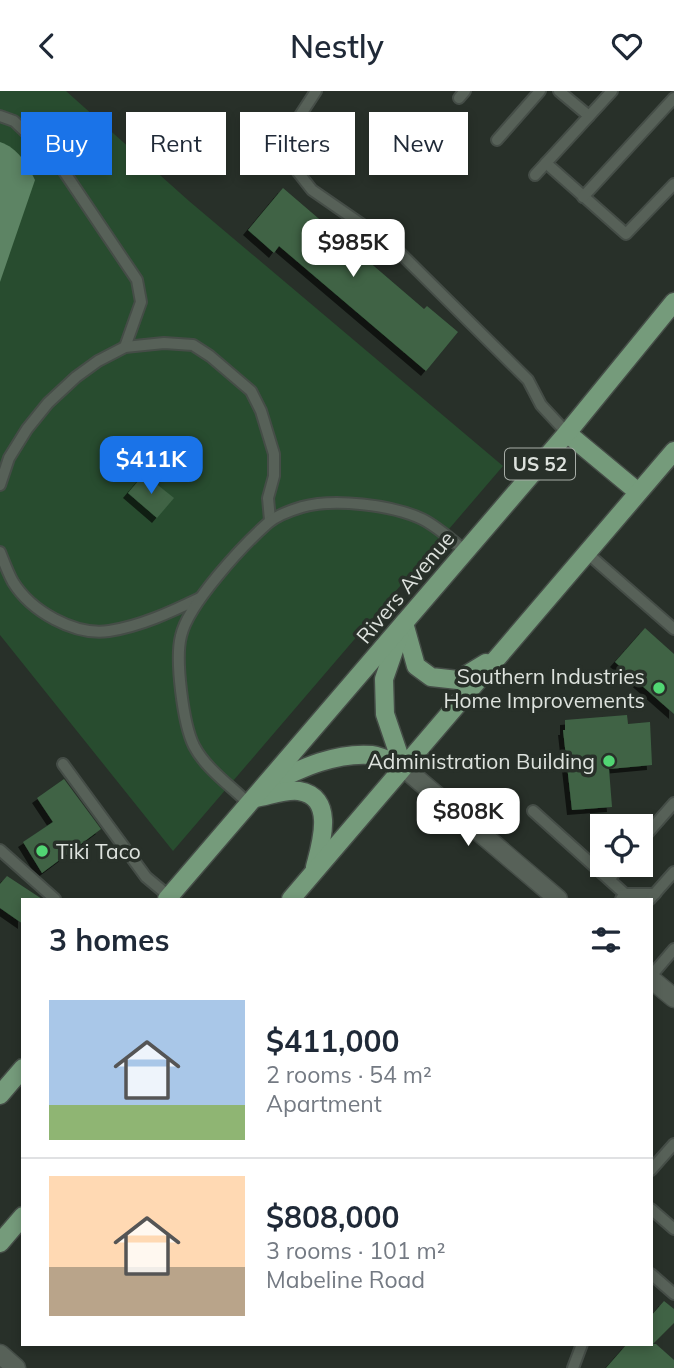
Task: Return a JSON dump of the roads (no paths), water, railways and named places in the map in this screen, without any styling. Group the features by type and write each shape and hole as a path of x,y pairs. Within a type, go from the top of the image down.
{"main road":[{"name":"Rivers Avenue","path":"168,898 567,433 674,302"},
{"path":"567,433 638,492"},
{"path":"292,898 674,451"},
{"path":"404,623 416,666 431,677 458,680 499,655"},
{"path":"403,767 385,715 384,679 404,623"},
{"path":"256,796 309,764 344,757 374,755 403,767"},
{"path":"256,796 295,791 306,794 315,801 322,813 324,827 313,874"},
{"path":"0,1095 21,1070"},
{"path":"0,1243 21,1218"}],"street":[{"path":"403,767 557,898"},
{"path":"653,979 674,998"},
{"path":"0,1354 16,1368"}],"lane":[{"path":"317,91 279,148 312,191 393,246 527,380 541,405 567,433"},
{"path":"497,140 540,91"},
{"path":"559,91 589,116"},
{"path":"535,175 612,91"},
{"path":"583,197 674,99"},
{"path":"0,116 15,121 59,164 137,280 141,302 125,348"},
{"path":"546,163 626,234 674,184"},
{"path":"0,485 4,459 27,429 48,403 98,361 125,348 164,343 193,345 251,391 261,411 274,454 274,476 268,498 270,520"},
{"path":"256,796 214,771 195,748 189,732 184,712 178,647 181,632 201,598 270,520 300,507 325,502 369,505 421,519 465,551"},
{"path":"0,552 13,582 34,606 58,621 82,628 107,631 141,623 201,598"},
{"path":"587,552 674,629"},
{"path":"63,764 146,877 168,898"},
{"path":"653,827 674,803"},
{"path":"533,811 609,879 623,897 653,897 674,872"},
{"path":"0,850 54,898"},
{"path":"653,975 674,949"},
{"path":"653,1168 673,1145"},
{"path":"653,1211 674,1229"},
{"path":"653,1276 674,1294"},
{"path":"573,1368 581,1346"}],"place":[{"name":"Southern Industries Home Improvements","path":"659,688"},
{"name":"Administration Building","path":"609,761"},
{"name":"Tiki Taco","path":"42,851"}]}
